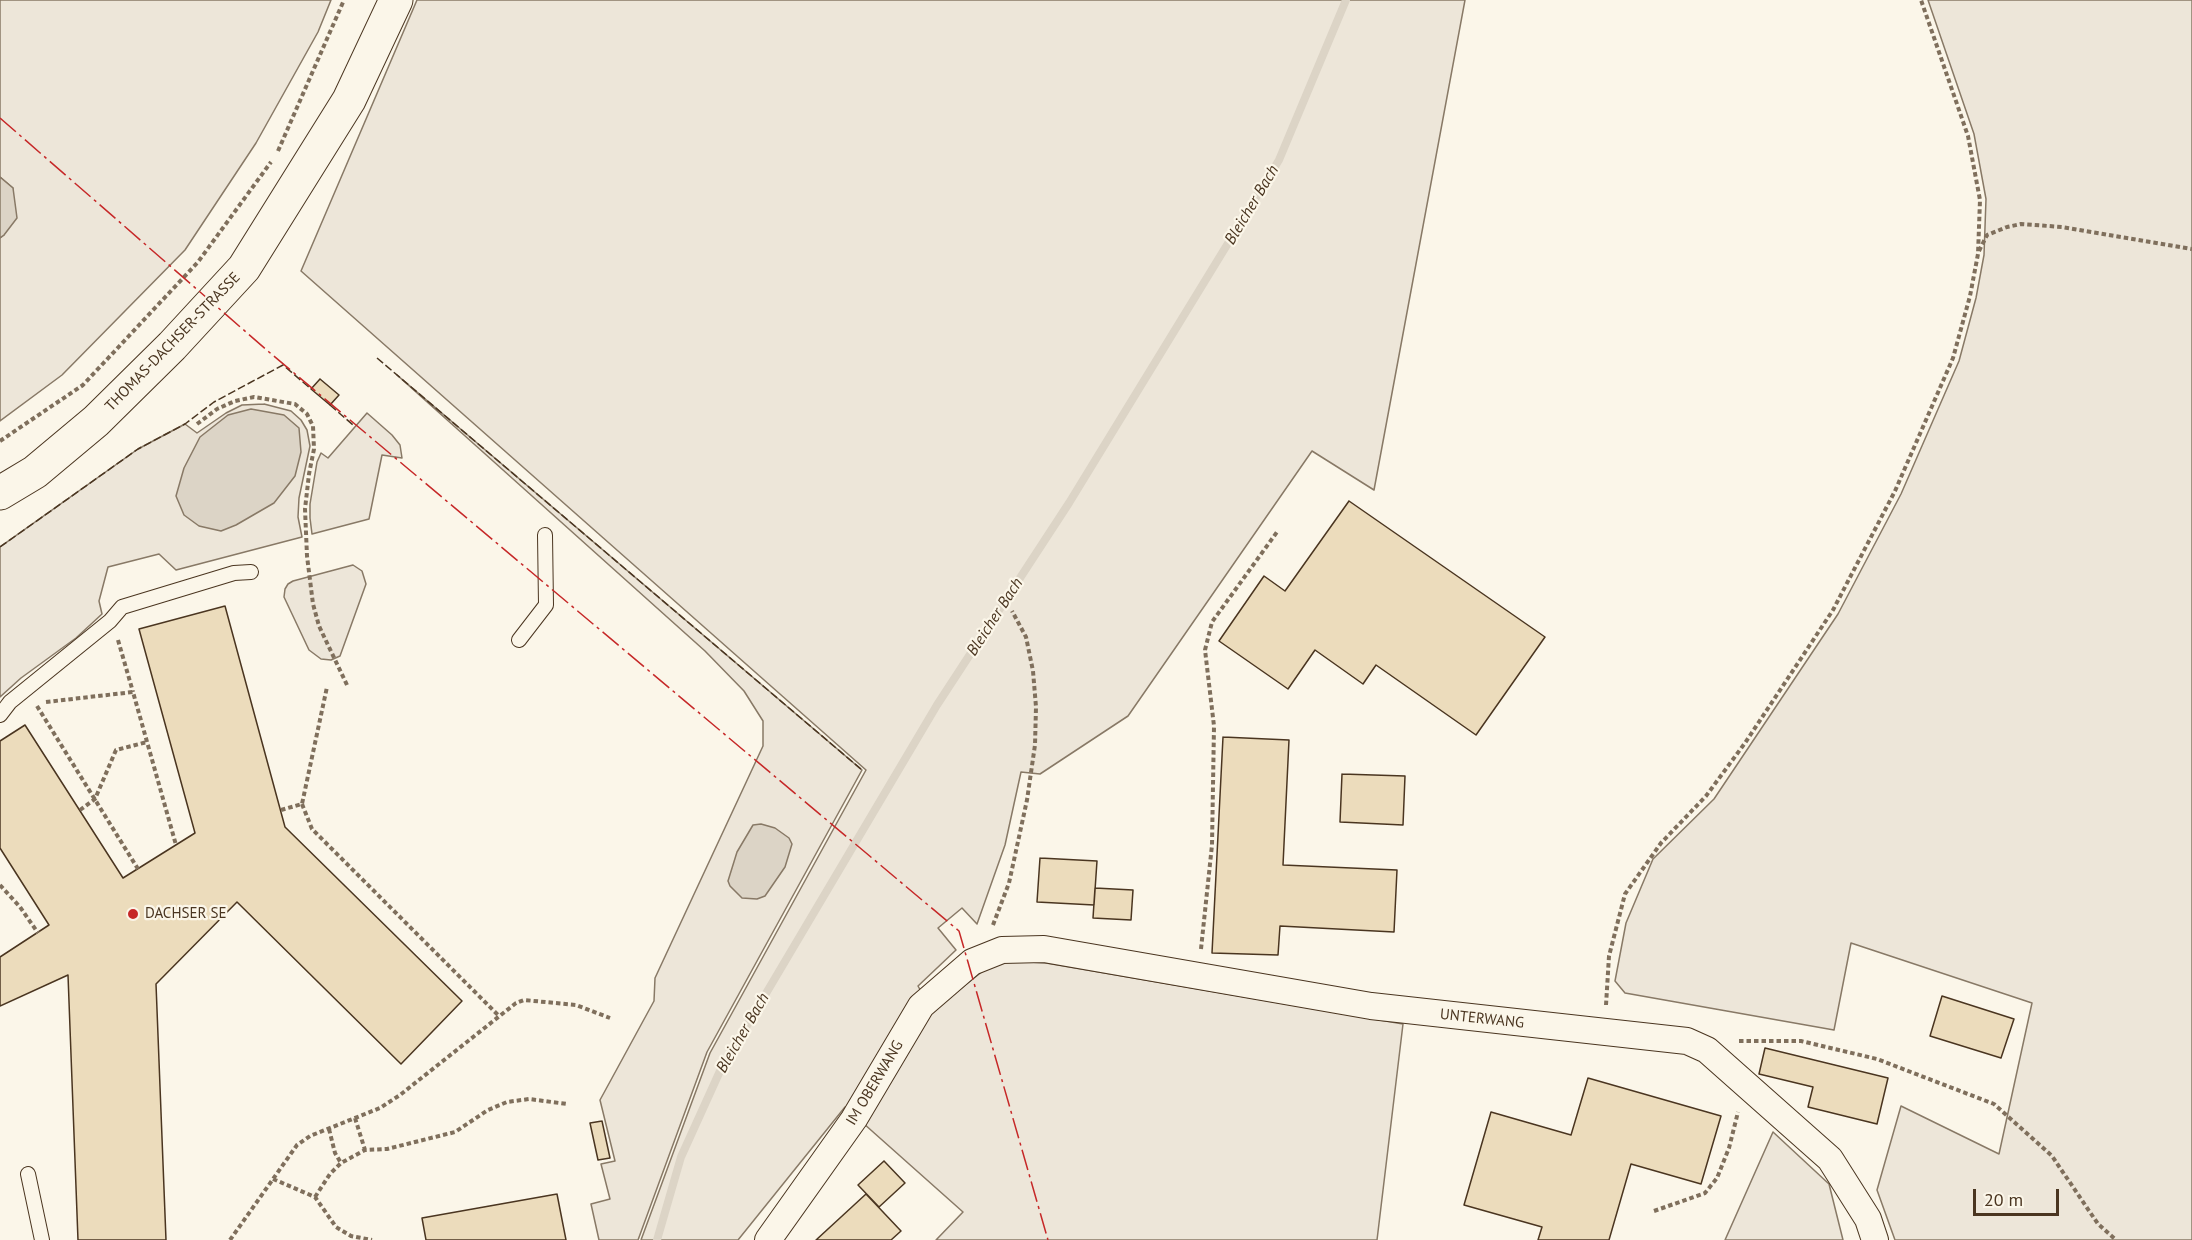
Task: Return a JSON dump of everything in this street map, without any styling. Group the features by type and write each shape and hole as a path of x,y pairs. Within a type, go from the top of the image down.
{"street":[{"name":"THOMAS-DACHSER-STRASSE","path":"0,493 35,472 96,421 172,346 244,268 349,100 396,0"},
{"name":"UNTERWANG","path":"997,952 1044,949 1371,1006 1687,1041 1707,1050 1830,1159 1869,1219 1875,1240"},
{"name":"IM OBERWANG","path":"768,1240 854,1119 921,1006 972,962 997,952"}],"lane":[{"path":"519,640 546,605 545,536"},
{"path":"0,715 10,702 110,621 122,607 234,573 251,572"},
{"path":"28,1174 42,1240"}],"path":[{"path":"0,441 83,385 198,262 277,153 344,0"},
{"path":"1605,1033 1609,956 1625,894 1661,843 1706,796 1833,610 1895,491 1953,358 1970,296 1978,255 1980,200 1968,136 1921,0"},
{"path":"1978,255 1987,235 2007,227 2021,225 2061,227 2192,249"},
{"path":"197,424 217,409 235,401 254,397 295,404 307,414 313,426 314,449 305,509 307,556 313,604 319,626 347,686"},
{"path":"1198,975 1212,846 1214,726 1205,650 1212,622 1277,532"},
{"path":"997,952 993,925 1009,883 1027,800 1035,744 1036,707 1033,671 1026,637 1012,611"},
{"path":"110,621 117,634 176,845"},
{"path":"327,687 302,804 312,829 499,1016"},
{"path":"133,692 36,704 138,869"},
{"path":"80,810 95,799 117,750 147,742"},
{"path":"281,810 302,804"},
{"path":"0,885 20,907 38,933"},
{"path":"230,1240 297,1144 380,1108 400,1095 516,1003 524,1000 576,1005 610,1018"},
{"path":"1733,1041 1801,1041 1877,1059 1994,1104 2052,1156 2098,1224 2116,1240"},
{"path":"1654,1211 1705,1193 1717,1178 1729,1148 1737,1112 1749,1086"},
{"path":"315,1197 330,1174 341,1163 365,1150 387,1149 455,1132 488,1110 507,1102 529,1099 567,1104"},
{"path":"355,1118 365,1150"},
{"path":"329,1129 335,1153 341,1163"},
{"path":"273,1179 315,1197 336,1227 351,1236 372,1240"}],"shaded area":[{"path":"0,0 331,0 318,32 256,143 185,250 62,375 0,421 0,238 4,235 13,188 0,177"},
{"path":"417,0 1465,0 1374,490 1312,451 1128,716 1040,774 1021,772 1005,845 977,924 962,908 938,928 956,950 918,986 932,1011 997,960 1046,963 1403,1024 1377,1240 936,1240 963,1212 845,1107 738,1240 641,1240 710,1053 866,770 301,271"},
{"path":"1928,0 2192,0 2192,1240 1895,1240 1877,1190 1901,1106 1999,1154 2032,1003 1851,943 1834,1030 1625,993 1615,981 1626,923 1653,859 1714,799 1838,614 1901,494 1959,361 1976,298 1984,255 1986,199 1974,134"},
{"path":"0,177 13,188 17,218 0,238"},
{"path":"397,375 862,770 707,1052 638,1240 599,1240 591,1204 610,1199 601,1164 615,1161 600,1100 654,1001 655,978 763,746 763,721 744,691 705,651"},
{"path":"264,404 291,411 301,420 307,430 310,446 299,498 298,517 302,537 176,570 159,554 108,567 99,601 102,614 76,638 21,678 0,697 0,547 138,449 185,424 197,433 242,405"},
{"path":"251,409 284,415 299,428 301,452 295,476 274,503 236,525 221,531 199,526 184,515 176,496 184,468 200,437 228,415"},
{"path":"367,413 400,445 402,458 382,455 369,519 312,534 310,504 317,462 321,453 328,458"},
{"path":"353,565 362,571 366,584 340,656 331,660 321,659 309,650 284,597 285,589 293,581"},
{"path":"761,824 775,828 789,838 792,844 785,867 765,896 757,899 742,898 728,881 737,852 753,825"},
{"path":"1773,1132 1829,1184 1843,1240 1725,1240"}],"building":[{"path":"320,379 339,395 330,405 311,389"},
{"path":"1349,501 1545,637 1476,735 1376,665 1363,684 1315,650 1288,689 1219,641 1264,576 1285,591"},
{"name":"DACHSER SE","path":"225,606 285,827 462,1001 401,1064 237,902 156,984 166,1240 78,1240 68,975 0,1006 0,957 49,925 0,848 0,741 25,725 123,878 195,833 139,629"},
{"path":"1223,737 1289,740 1283,865 1397,870 1394,932 1280,926 1278,955 1212,953"},
{"path":"1342,774 1405,776 1403,825 1340,822"},
{"path":"1040,858 1097,861 1094,905 1037,902"},
{"path":"1095,888 1133,890 1131,920 1093,918"},
{"path":"1942,996 2014,1019 2001,1058 1930,1036"},
{"path":"1765,1048 1888,1078 1877,1124 1808,1107 1813,1087 1759,1074"},
{"path":"1588,1078 1721,1116 1701,1184 1631,1164 1609,1240 1538,1240 1542,1227 1464,1205 1491,1112 1571,1135"},
{"path":"602,1121 610,1158 598,1160 590,1123"},
{"path":"884,1161 905,1183 879,1207 858,1185"},
{"path":"557,1194 566,1240 426,1240 422,1218"},
{"path":"866,1194 901,1231 891,1240 816,1240"}],"waterway":[{"name":"Bleicher Bach","path":"657,1240 681,1157 720,1071 937,705 1069,503 1279,160 1346,0"}],"fence":[{"path":"377,358 862,770"},
{"path":"0,547 138,449 185,424 214,402 283,365 311,389"},
{"path":"330,405 353,425"}],"power":[{"path":"0,118 269,352 959,931 1048,1240"}],"place":[{"name":"DACHSER SE","path":"133,914"}]}
